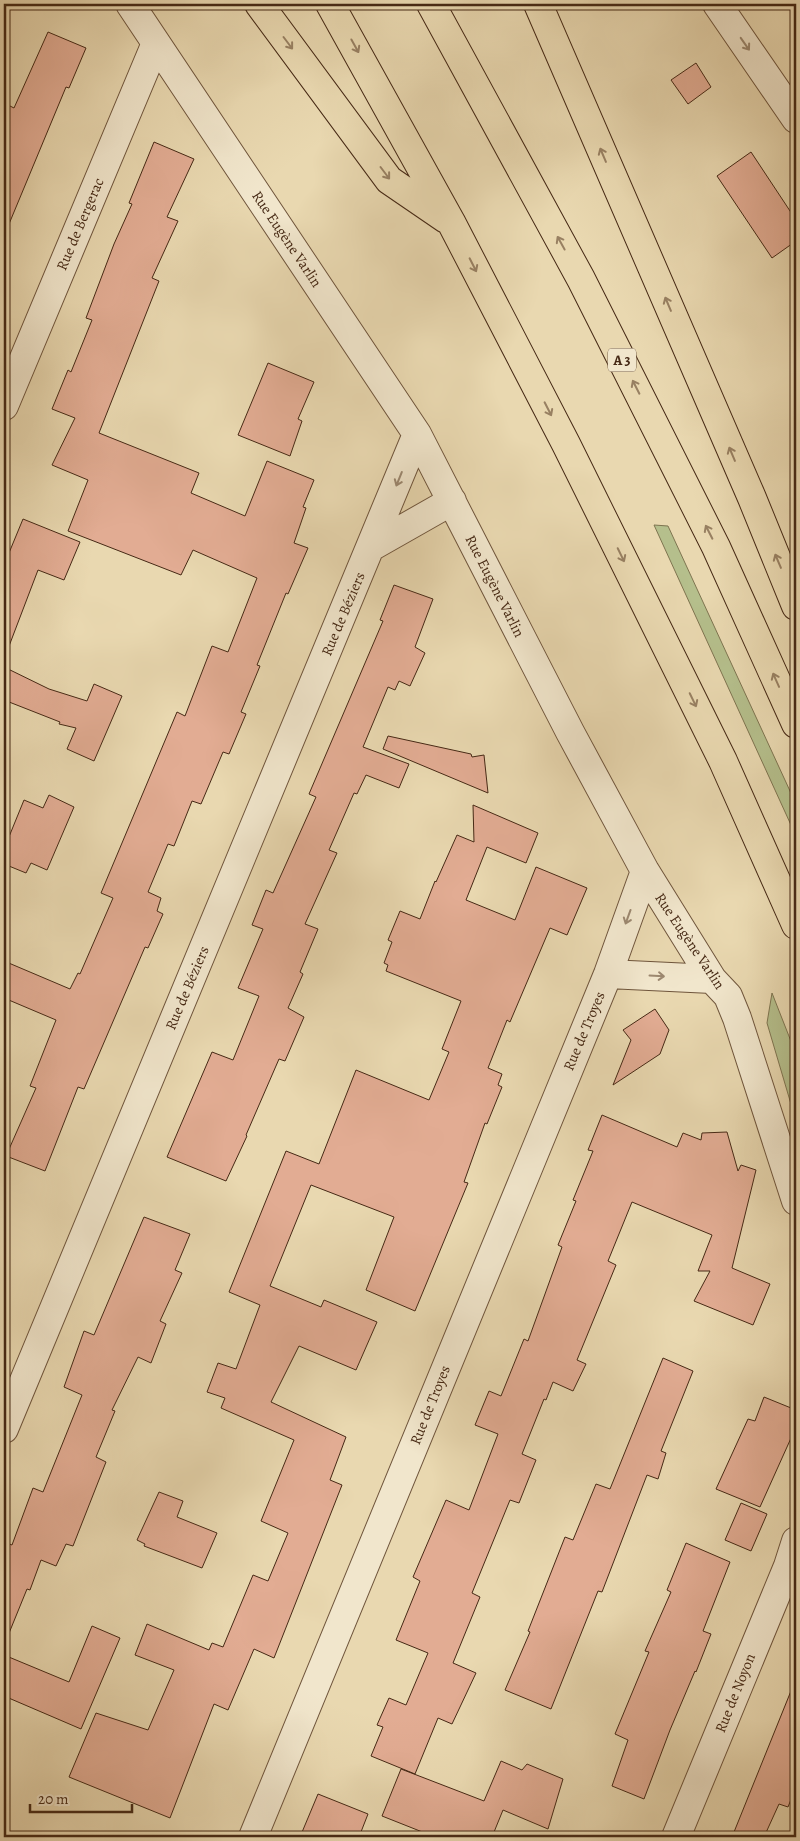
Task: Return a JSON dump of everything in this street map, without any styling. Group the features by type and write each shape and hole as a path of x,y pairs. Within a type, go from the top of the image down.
{"highway":[{"path":"258,4 389,180 451,222"},
{"path":"330,4 451,222 566,444 710,735 796,926"},
{"name":"A 3","path":"431,4 581,279 716,547 796,724"},
{"path":"538,4 744,480 796,606"}],"street":[{"name":"Rue Eugène Varlin","path":"130,4 417,434 570,732 645,871 712,979 728,996 738,1018 796,1201"},
{"path":"717,4 796,119"},
{"name":"Rue de Bergerac","path":"4,406 156,43"},
{"name":"Rue de Béziers","path":"4,1429 417,434"},
{"path":"371,546 452,502"},
{"name":"Rue de Troyes","path":"253,1837 608,974 645,871"},
{"name":"Rue de Troyes","path":"608,974 712,979"},
{"name":"Rue de Noyon","path":"676,1837 795,1545"}],"green space":[{"path":"654,525 668,526 796,804 796,836"},
{"path":"772,993 796,1054 796,1121 767,1023"}],"building":[{"path":"48,32 86,48 69,88 66,87 4,236 4,103 14,108"},
{"path":"696,63 711,87 688,104 671,80"},
{"path":"154,142 194,159 167,217 178,221 152,278 159,281 99,433 199,473 191,493 245,516 267,461 314,480 303,507 306,508 294,543 308,548 288,594 286,593 257,665 260,666 241,712 246,714 229,754 223,752 201,804 192,801 174,846 168,844 148,892 161,898 157,911 163,914 148,948 145,947 84,1089 78,1087 45,1171 6,1156 36,1088 30,1086 56,1020 4,998 4,961 70,989 78,973 80,974 113,898 101,893 177,712 185,716 212,646 228,652 257,578 193,550 181,575 68,531 88,480 52,465 75,418 52,409 68,370 71,372 92,320 86,318 114,244 132,204 129,203"},
{"path":"751,152 796,220 796,241 772,258 717,176"},
{"path":"268,363 314,382 298,419 302,421 290,456 238,435"},
{"path":"23,519 80,542 64,580 38,570 6,654 4,654 4,565"},
{"path":"394,585 433,599 415,647 425,653 410,686 399,681 395,690 388,687 363,747 409,764 399,788 366,775 357,794 354,793 329,850 337,853 305,924 318,929 300,972 303,974 288,1008 304,1017 285,1061 279,1059 226,1181 167,1157 212,1052 233,1060 259,996 238,988 263,929 252,925 266,890 273,893 316,797 309,794 383,621 380,620"},
{"path":"4,667 49,689 87,701 94,684 122,696 94,761 67,749 76,728 59,724 60,722 4,700"},
{"path":"388,736 471,754 472,757 484,755 488,793 383,749"},
{"path":"49,795 74,807 47,870 31,863 26,873 4,864 4,849 24,800 43,808"},
{"path":"473,805 538,833 526,863 487,847 466,900 515,920 536,867 587,888 567,935 550,928 510,1022 507,1020 488,1068 502,1074 498,1085 502,1087 487,1124 485,1123 464,1182 468,1183 415,1311 366,1290 394,1217 311,1185 270,1286 321,1307 324,1300 377,1322 356,1370 299,1346 271,1402 346,1437 330,1480 342,1485 274,1658 254,1649 228,1710 214,1704 170,1818 69,1777 96,1713 148,1730 174,1670 135,1655 147,1624 209,1650 212,1643 223,1647 253,1575 268,1581 288,1533 261,1521 294,1440 221,1408 225,1398 207,1392 218,1363 236,1369 260,1305 229,1292 286,1151 319,1164 356,1070 429,1100 449,1052 442,1049 461,1001 386,971 388,965 384,963 392,942 388,940 400,911 420,919 435,881 457,835 474,842"},
{"path":"655,1009 669,1030 660,1054 613,1085 631,1040 623,1030"},
{"path":"602,1115 677,1147 683,1133 701,1140 702,1133 727,1132 738,1171 741,1165 756,1170 732,1268 770,1284 753,1325 694,1301 710,1271 698,1271 712,1235 632,1202 608,1261 616,1265 577,1360 586,1364 573,1391 553,1382 546,1400 544,1399 522,1454 536,1460 519,1503 510,1500 472,1593 480,1597 453,1663 476,1673 452,1724 438,1718 415,1774 371,1756 383,1727 377,1725 389,1698 406,1705 428,1653 396,1640 420,1581 413,1577 446,1500 469,1510 498,1434 475,1425 489,1391 501,1396 524,1339 528,1341 562,1247 558,1245 576,1201 573,1200 593,1151 588,1150"},
{"path":"144,1217 190,1234 175,1270 182,1273 160,1321 166,1324 151,1363 138,1357 112,1410 115,1411 96,1457 106,1462 73,1546 66,1544 56,1566 41,1560 30,1590 27,1589 5,1643 4,1542 12,1545 33,1488 43,1492 82,1395 64,1387 84,1331 94,1335"},
{"path":"663,1358 693,1371 661,1451 666,1453 658,1479 647,1475 602,1592 598,1591 551,1709 505,1690 530,1632 528,1631 565,1537 573,1540 596,1484 610,1489"},
{"path":"764,1397 796,1410 796,1427 760,1507 716,1489 748,1419 755,1421"},
{"path":"159,1492 183,1501 177,1517 217,1533 202,1568 144,1546 145,1544 137,1540"},
{"path":"741,1503 767,1514 751,1551 725,1540"},
{"path":"686,1543 730,1562 703,1631 711,1634 670,1730 644,1799 612,1786 628,1740 615,1734 649,1652 645,1651 671,1592 667,1590"},
{"path":"92,1626 120,1638 81,1729 4,1696 4,1655 69,1682"},
{"path":"795,1681 796,1787 788,1807 779,1804 764,1837 732,1837"},
{"path":"501,1761 522,1770 527,1764 563,1779 548,1829 503,1810 492,1837 435,1837 382,1816 401,1769 484,1801"},
{"path":"318,1794 368,1814 359,1837 300,1837"}]}
